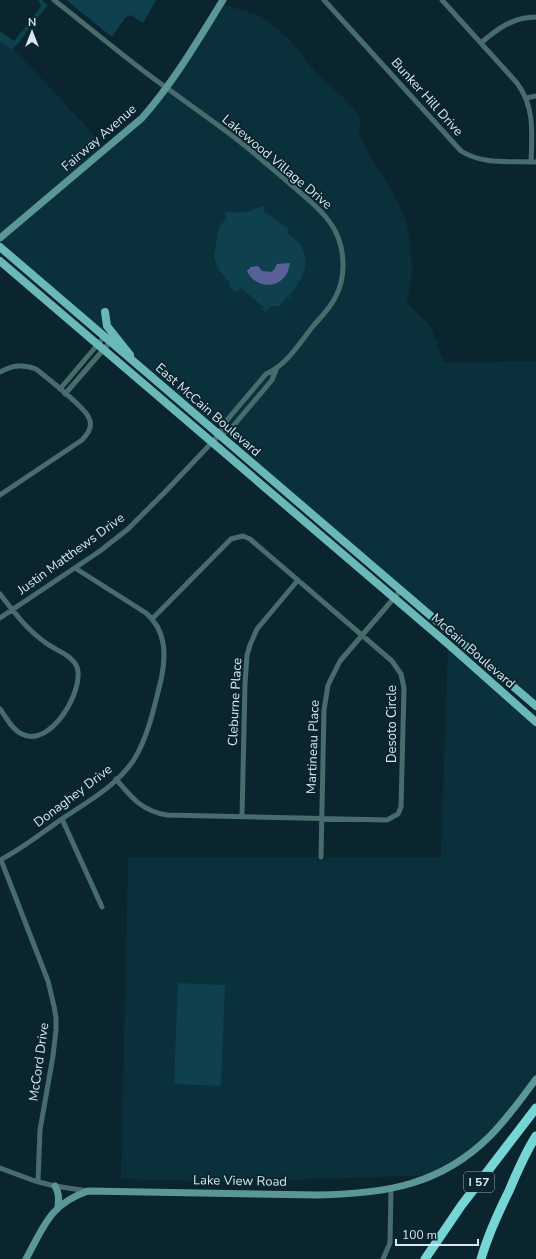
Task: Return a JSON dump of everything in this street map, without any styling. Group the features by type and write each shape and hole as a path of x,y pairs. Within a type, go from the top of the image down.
{"highway":[{"name":"I 57","path":"425,1259 461,1206 536,1108"},
{"name":"I 57","path":"481,1259 485,1245 505,1198 530,1145 536,1136"}],"main road":[{"name":"East McCain Boulevard","path":"0,248 400,591"},
{"name":"East McCain Boulevard","path":"0,261 394,598"},
{"path":"105,312 107,326 137,366"},
{"name":"McCain Boulevard","path":"400,591 536,706"},
{"name":"McCain Boulevard","path":"394,598 536,722"}],"street":[{"name":"Lakewood Village Drive","path":"54,0 167,88 241,143 323,213 333,226 338,236 343,264 341,283 336,297 276,370 272,380 229,431 219,435"},
{"name":"Fairway Avenue","path":"0,238 137,124 167,88 223,0"},
{"name":"Bunker Hill Drive","path":"324,0 461,151 469,156 481,160 533,162"},
{"path":"442,0 517,84 526,98 531,117 533,162"},
{"path":"481,43 508,23 521,19 536,18"},
{"path":"526,98 536,96"},
{"path":"65,394 107,340"},
{"path":"60,389 107,340"},
{"path":"0,372 13,366 29,366 36,370 86,412 89,417 90,426 87,434 82,440 0,495"},
{"name":"Lakewood Village Drive","path":"219,435 222,426 266,374 276,370"},
{"name":"Justin Matthews Drive","path":"0,618 75,568 128,529 164,494 219,435"},
{"name":"Desoto Circle","path":"116,780 142,806 161,814 387,820 398,814 401,807 403,680 399,670 392,661 250,539 237,537 231,539 152,619"},
{"name":"Donaghey Drive","path":"0,860 24,846 100,793 116,780 134,759 146,736 162,674 165,654 163,641 159,630 152,619 146,613 75,568"},
{"name":"Cleburne Place","path":"242,817 247,655 254,635 260,625 298,580"},
{"name":"Martineau Place","path":"321,857 326,695 332,675 340,661 400,591"},
{"path":"0,594 12,610 34,634 70,658 77,667 79,678 64,715 53,727 42,734 34,736 22,735 9,722 0,709"},
{"path":"62,819 102,907"},
{"name":"McCord Drive","path":"0,860 48,981 56,1018 53,1056 40,1130 38,1181"},
{"name":"Lake View Road","path":"88,1191 318,1195 352,1194 392,1189 436,1175 461,1160 499,1126 536,1079"},
{"path":"0,1168 55,1186 88,1191"},
{"path":"55,1186 58,1192 58,1207"},
{"path":"383,1259 390,1243 392,1189"},
{"path":"26,1259 46,1224 58,1207 74,1196 88,1191"}],"shaded area":[{"path":"38,0 42,0 48,5 26,32 23,30 40,8 41,5"},
{"path":"66,0 156,0 143,23 131,15 125,18 112,37"},
{"path":"221,4 256,14 269,22 290,40 318,75 345,99 361,118 359,132 372,160 394,194 407,226 411,249 412,274 407,303 431,327 443,361 452,363 536,361 536,706 0,247 0,37 14,49 106,148 142,118"},
{"path":"23,30 26,33 21,41 12,49 0,41 0,31 14,41"},
{"path":"262,206 265,208 263,211 289,229 287,233 300,244 305,259 304,272 301,279 289,296 292,298 290,300 287,297 279,306 271,306 266,312 262,310 264,307 241,288 236,292 229,286 230,283 218,269 214,256 219,227 226,219 225,212 244,212"},
{"path":"448,644 536,721 536,1079 476,1149 436,1175 232,1182 121,1179 128,857 441,857"},
{"path":"178,983 225,985 221,1086 174,1084"}],"water":[{"path":"290,263 288,271 282,280 271,285 260,283 250,276 247,271 251,267 258,266 262,271 271,272 277,264"}]}
